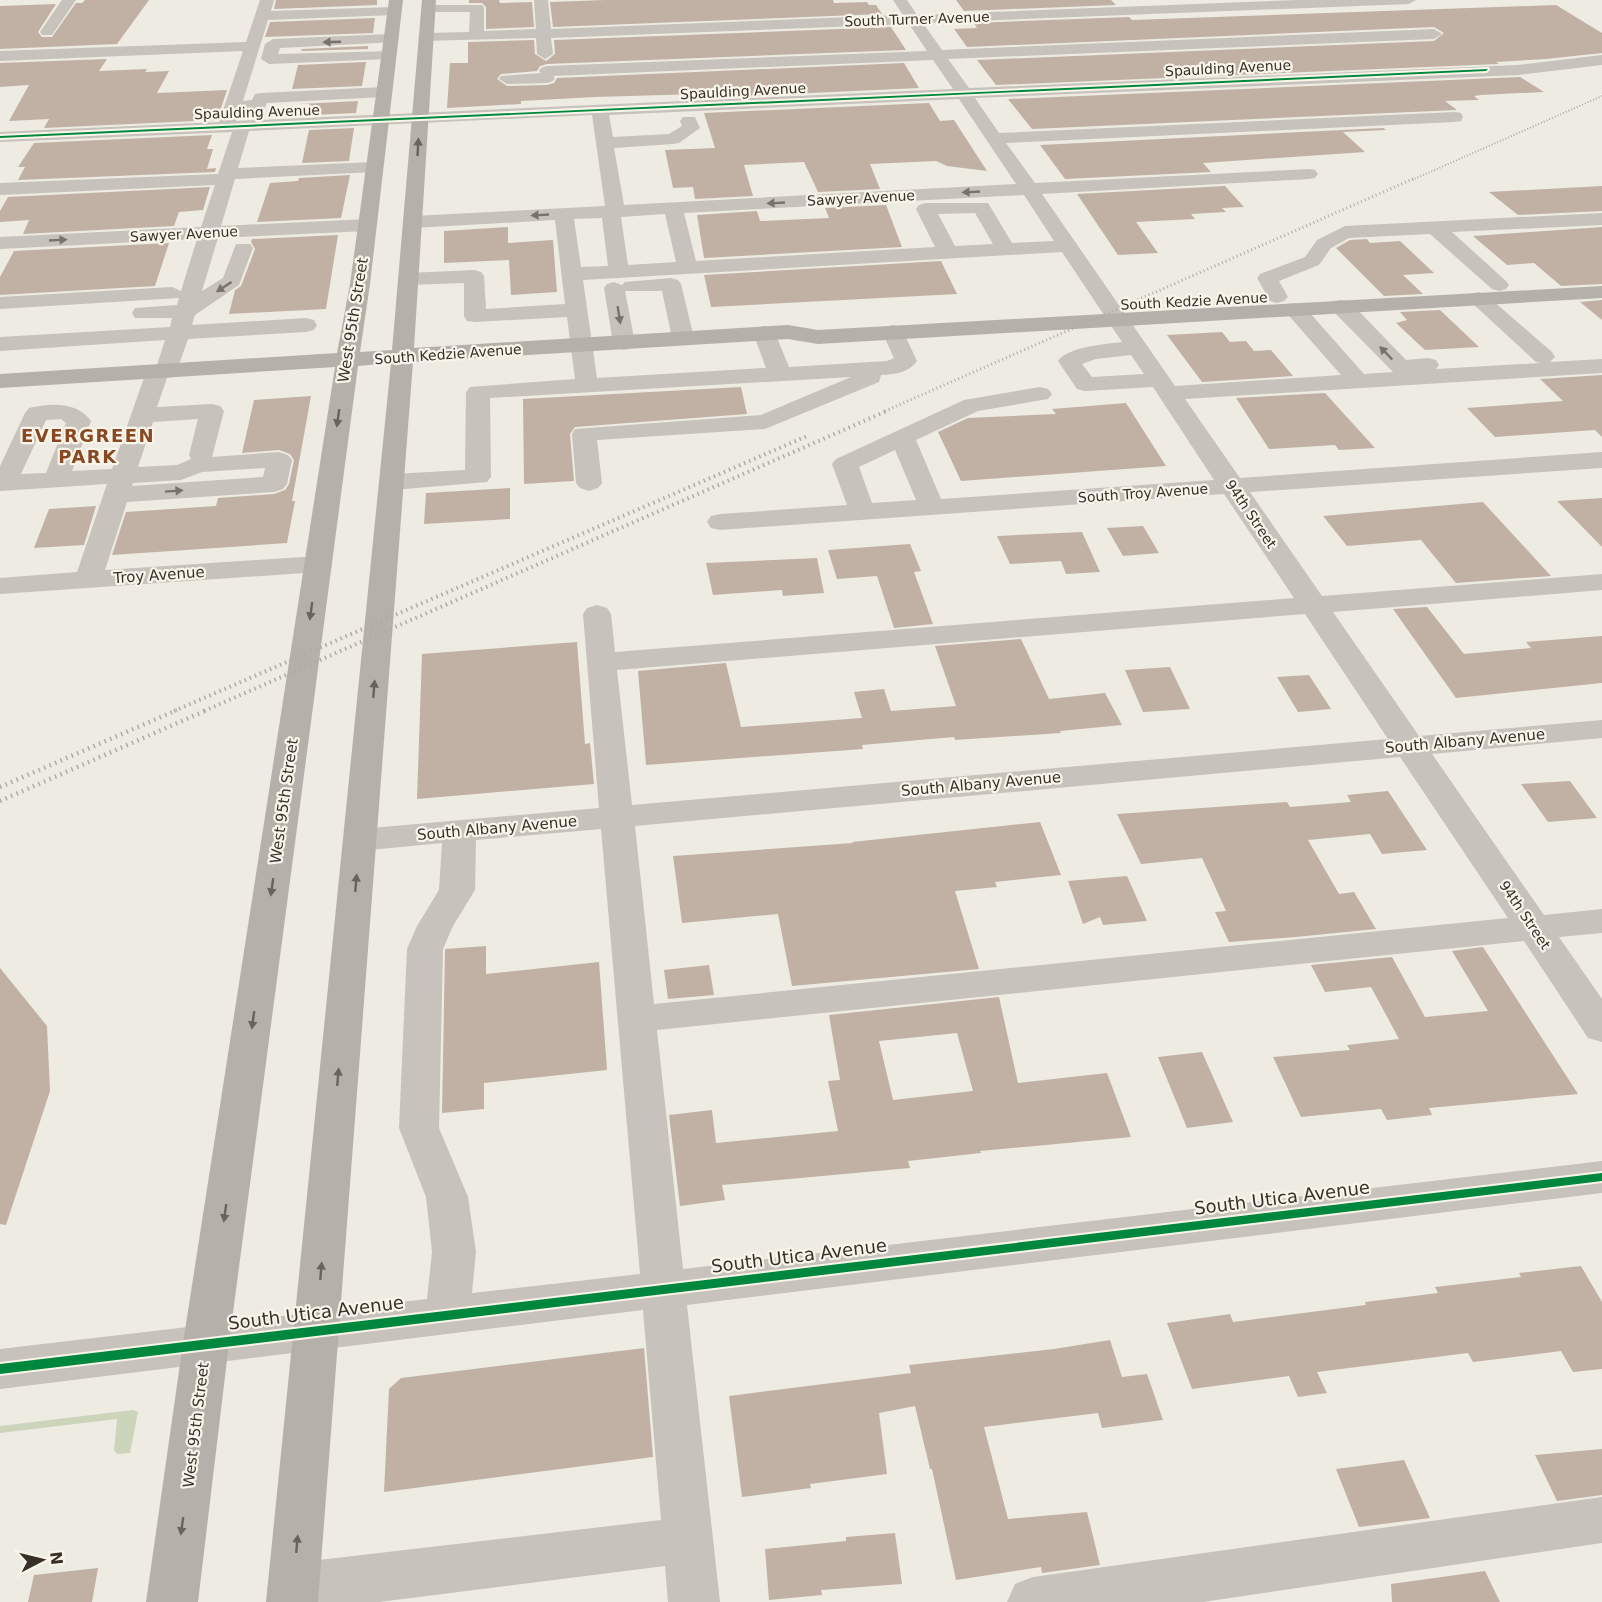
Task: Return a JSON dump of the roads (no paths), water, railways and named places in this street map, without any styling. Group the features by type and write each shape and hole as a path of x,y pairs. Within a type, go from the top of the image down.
{"main road":[{"name":"West 95th Street","path":"172,1602 206,1343 347,360 360,284 395,5"},
{"path":"292,1595 393,482 429,5"},
{"name":"South Kedzie Avenue","path":"788,332 816,322 1114,312 1286,303 1499,285 1602,279"},
{"name":"South Kedzie Avenue","path":"1286,303 1341,306 1602,292"},
{"name":"South Kedzie Avenue","path":"0,381 764,333 788,332 818,337 1114,312"}],"street":[{"path":"67,31 41,32 69,0"},
{"path":"88,580 142,415 179,333 189,301 226,176 234,127 232,106 267,0"},
{"path":"547,0 541,0 550,113"},
{"name":"94th Street","path":"900,0 1068,246 1073,268 1114,312 1602,1028"},
{"path":"507,79 547,74 938,55 1438,37 1409,12 1384,0"},
{"name":"South Turner Avenue","path":"426,38 1384,0"},
{"path":"262,16 395,5"},
{"path":"429,5 477,8 476,36"},
{"path":"0,46 91,42 94,36"},
{"path":"0,56 273,44 389,54"},
{"path":"240,83 389,54"},
{"path":"1469,58 1486,70"},
{"name":"Spaulding Avenue","path":"0,137 234,127 275,149 380,121 550,113 603,126 859,106 964,94 1518,70 1602,60"},
{"path":"232,106 258,105 261,98 384,93"},
{"path":"624,342 603,126 673,139 692,128 690,121 859,106 930,110"},
{"path":"956,114 978,114"},
{"path":"995,138 1455,117"},
{"path":"0,189 226,176 275,149 375,160"},
{"name":"Sawyer Avenue","path":"413,222 1309,174"},
{"path":"982,274 958,252 926,209 981,207 1006,249"},
{"path":"673,208 688,268"},
{"path":"564,214 587,386"},
{"path":"209,233 368,216"},
{"name":"Sawyer Avenue","path":"0,243 290,228 368,216"},
{"path":"1358,381 1286,303 1267,278 1312,261 1324,244 1345,232 1602,219"},
{"path":"209,233 243,248 284,246 290,228"},
{"path":"1435,228 1499,285"},
{"path":"408,279 474,276 475,316 617,280 688,268 1068,246"},
{"path":"0,322 189,301 232,281 243,248"},
{"path":"617,280 671,284 683,339"},
{"path":"1341,306 1400,367 1544,357 1478,298"},
{"path":"0,303 189,301"},
{"path":"0,344 306,326"},
{"path":"589,483 584,434 765,422 906,360 893,332"},
{"path":"764,333 780,374"},
{"path":"1138,347 1100,352 1069,361 1085,384 1118,382 1164,386 1358,381 1602,366"},
{"path":"1100,352 1118,382"},
{"path":"393,482 478,477 478,392 892,368"},
{"path":"862,513 845,464 972,405 1040,394"},
{"path":"142,415 213,411 199,460"},
{"path":"56,479 79,421 66,412 37,413 31,428 13,435 2,476 56,479 123,477 181,472 199,460 279,460 274,484 123,477"},
{"path":"902,436 932,508"},
{"name":"South Troy Avenue","path":"720,522 1602,460"},
{"name":"Troy Avenue","path":"0,586 318,564"},
{"path":"602,662 1602,582"},
{"path":"597,614 693,1602"},
{"name":"South Albany Avenue","path":"360,840 1602,729"},
{"path":"448,1314 453,1252 447,1197 419,1128 425,949 435,926 457,890 459,831"},
{"path":"637,1019 1602,921"},
{"name":"South Utica Avenue","path":"0,1369 1602,1177"},
{"path":"1033,1602 1602,1520"},
{"path":"292,1595 688,1540"}],"railway":[{"path":"1412,180 1602,96"},
{"path":"885,411 1415,178"},
{"path":"204,711 889,410"},
{"path":"174,711 807,436"},
{"path":"0,787 177,710"},
{"path":"0,801 207,710"}],"district":[{"name":"EVERGREEN PARK","path":"88,446"}]}
